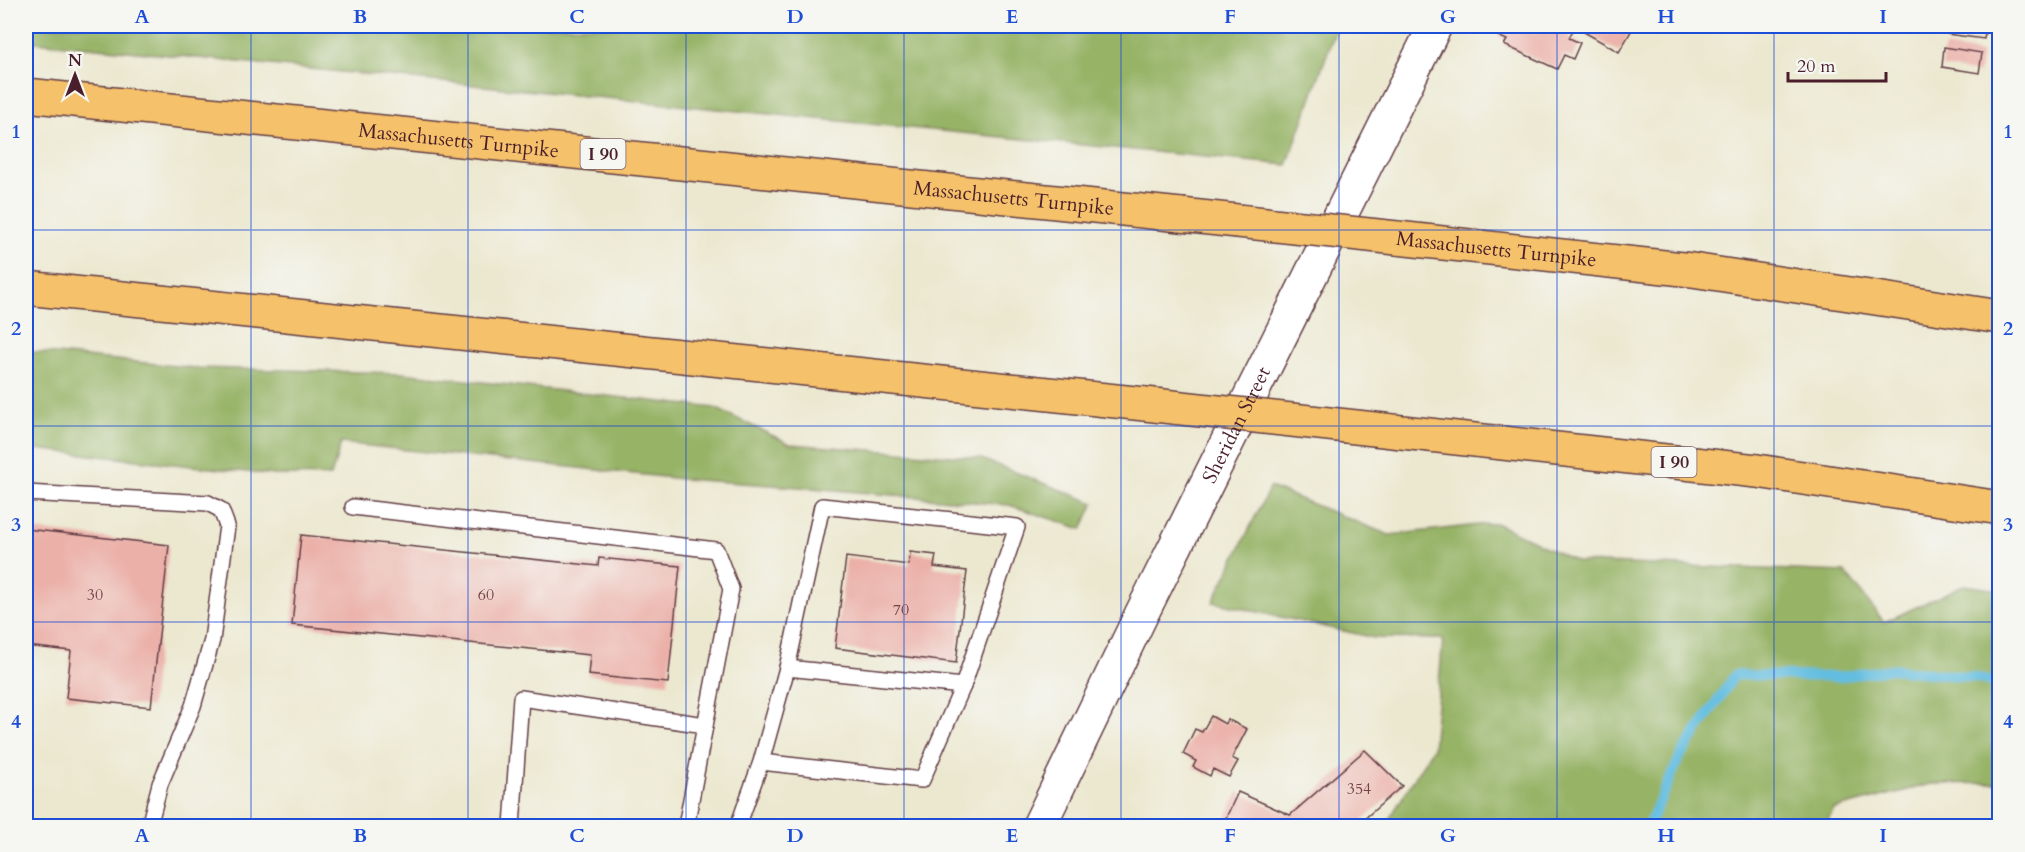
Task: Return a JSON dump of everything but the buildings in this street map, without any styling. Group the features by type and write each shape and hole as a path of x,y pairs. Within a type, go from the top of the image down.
{"highway":[{"name":"Massachusetts Turnpike","path":"26,95 1692,270 2000,317"},
{"name":"I 90","path":"26,288 1757,471 2000,508"}],"street":[{"name":"Sheridan Street","path":"1039,826 1142,613 1435,26"}],"lane":[{"path":"26,493 208,503 220,510 227,526 213,640 193,706 160,784 149,826"},
{"path":"738,826 761,762 787,668 822,506 1017,527 963,687 922,780 761,762"},
{"path":"353,507 716,550 731,589 686,826"},
{"path":"787,668 963,687"},
{"path":"512,826 521,698 705,725"}],"green space":[{"path":"26,26 1337,26 1287,165 26,41"},
{"path":"26,351 196,368 402,373 715,408 790,444 979,458 1094,503 1082,529 1009,505 682,479 341,443 331,476 275,475 26,448"},
{"path":"1270,487 1389,535 1496,523 1577,562 1845,572 1884,622 1964,585 1999,590 1999,783 1931,784 1834,809 1825,826 1385,826 1433,748 1443,639 1375,638 1213,602"}],"waterway":[{"path":"1648,826 1681,755 1735,675 1839,677 1891,669 1978,678 2000,685"}]}
